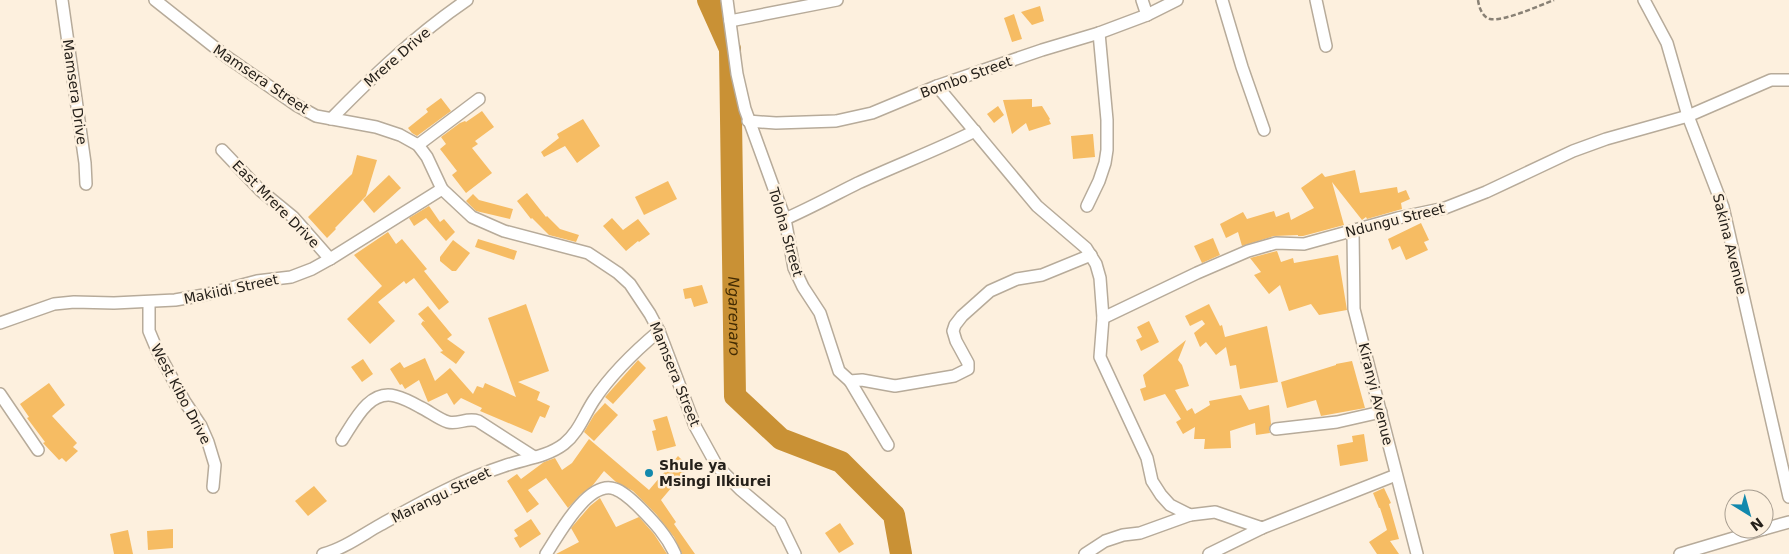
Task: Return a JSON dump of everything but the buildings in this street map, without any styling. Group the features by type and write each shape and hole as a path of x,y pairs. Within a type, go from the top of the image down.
{"street":[{"name":"Mamsera Drive","path":"62,0 85,163 86,184"},
{"name":"Mrere Drive","path":"331,119 387,65 427,30 467,0"},
{"name":"Toloha Street","path":"727,0 738,74 748,121 785,219 797,277 820,313 839,371 850,381 888,445"},
{"path":"730,21 837,0"},
{"path":"1142,0 1147,15"},
{"name":"Bombo Street","path":"748,121 776,123 836,121 872,113 937,86 1147,15 1177,0"},
{"path":"1222,0 1242,67 1264,130"},
{"path":"1316,0 1326,46"},
{"name":"Sakina Avenue","path":"1644,0 1667,43 1688,116 1723,207 1789,497"},
{"name":"Mamsera Street","path":"161,2 227,57 296,105 316,116 376,126 400,135 418,145 427,157 442,189 472,217 522,236 588,253 609,266 630,284 659,331 696,426 717,466 741,490 780,523 795,554"},
{"path":"1087,206 1099,181 1105,164 1107,150 1107,120 1099,32"},
{"name":"Ndungu Street","path":"1103,318 1197,272 1248,251 1276,243 1304,244 1398,218 1445,208 1486,192 1573,150 1688,116 1771,80 1789,80"},
{"path":"937,86 1037,206 1091,254 1100,278 1103,318 1100,357 1147,458 1152,481 1170,506 1190,515"},
{"path":"418,145 479,99"},
{"path":"785,219 858,184 937,151 976,131"},
{"name":"East Mrere Drive","path":"222,150 260,190 293,217 330,259"},
{"name":"Makiidi Street","path":"0,323 54,304 174,300 204,295 256,281 291,277 312,270 442,189"},
{"name":"Kiranyi Avenue","path":"1353,231 1354,309 1417,554"},
{"path":"850,381 862,380 895,386 954,376 968,369 968,363 953,331 962,316 990,291 1017,278 1042,275 1091,254"},
{"name":"West Kibo Drive","path":"148,302 147,318 149,331 157,350 185,402 201,426 208,442 214,464 213,486"},
{"name":"Marangu Street","path":"323,554 435,495 485,472 554,450 565,443 576,432 593,401 611,376 659,331"},
{"path":"0,394 38,450"},
{"path":"342,440 366,405 376,398 385,395 395,396 453,423 468,419 478,421 534,456"},
{"path":"1276,429 1336,422 1381,412"},
{"path":"1209,554 1262,528 1396,475"},
{"path":"546,554 582,502 599,490 609,488 616,489 625,495 653,521 663,533 675,554"},
{"path":"1086,554 1105,541 1122,535 1140,533 1190,515 1215,512 1262,528"},
{"path":"1774,526 1789,522"},
{"path":"1680,554 1730,539"}],"path":[{"path":"1478,0 1481,11 1491,19 1517,14 1554,0"}],"waterway":[{"name":"Ngarenaro","path":"708,0 730,49 735,396 781,439 841,462 894,515 901,554"}],"place":[{"name":"Shule ya Msingi Ilkiurei","path":"649,473"}]}
